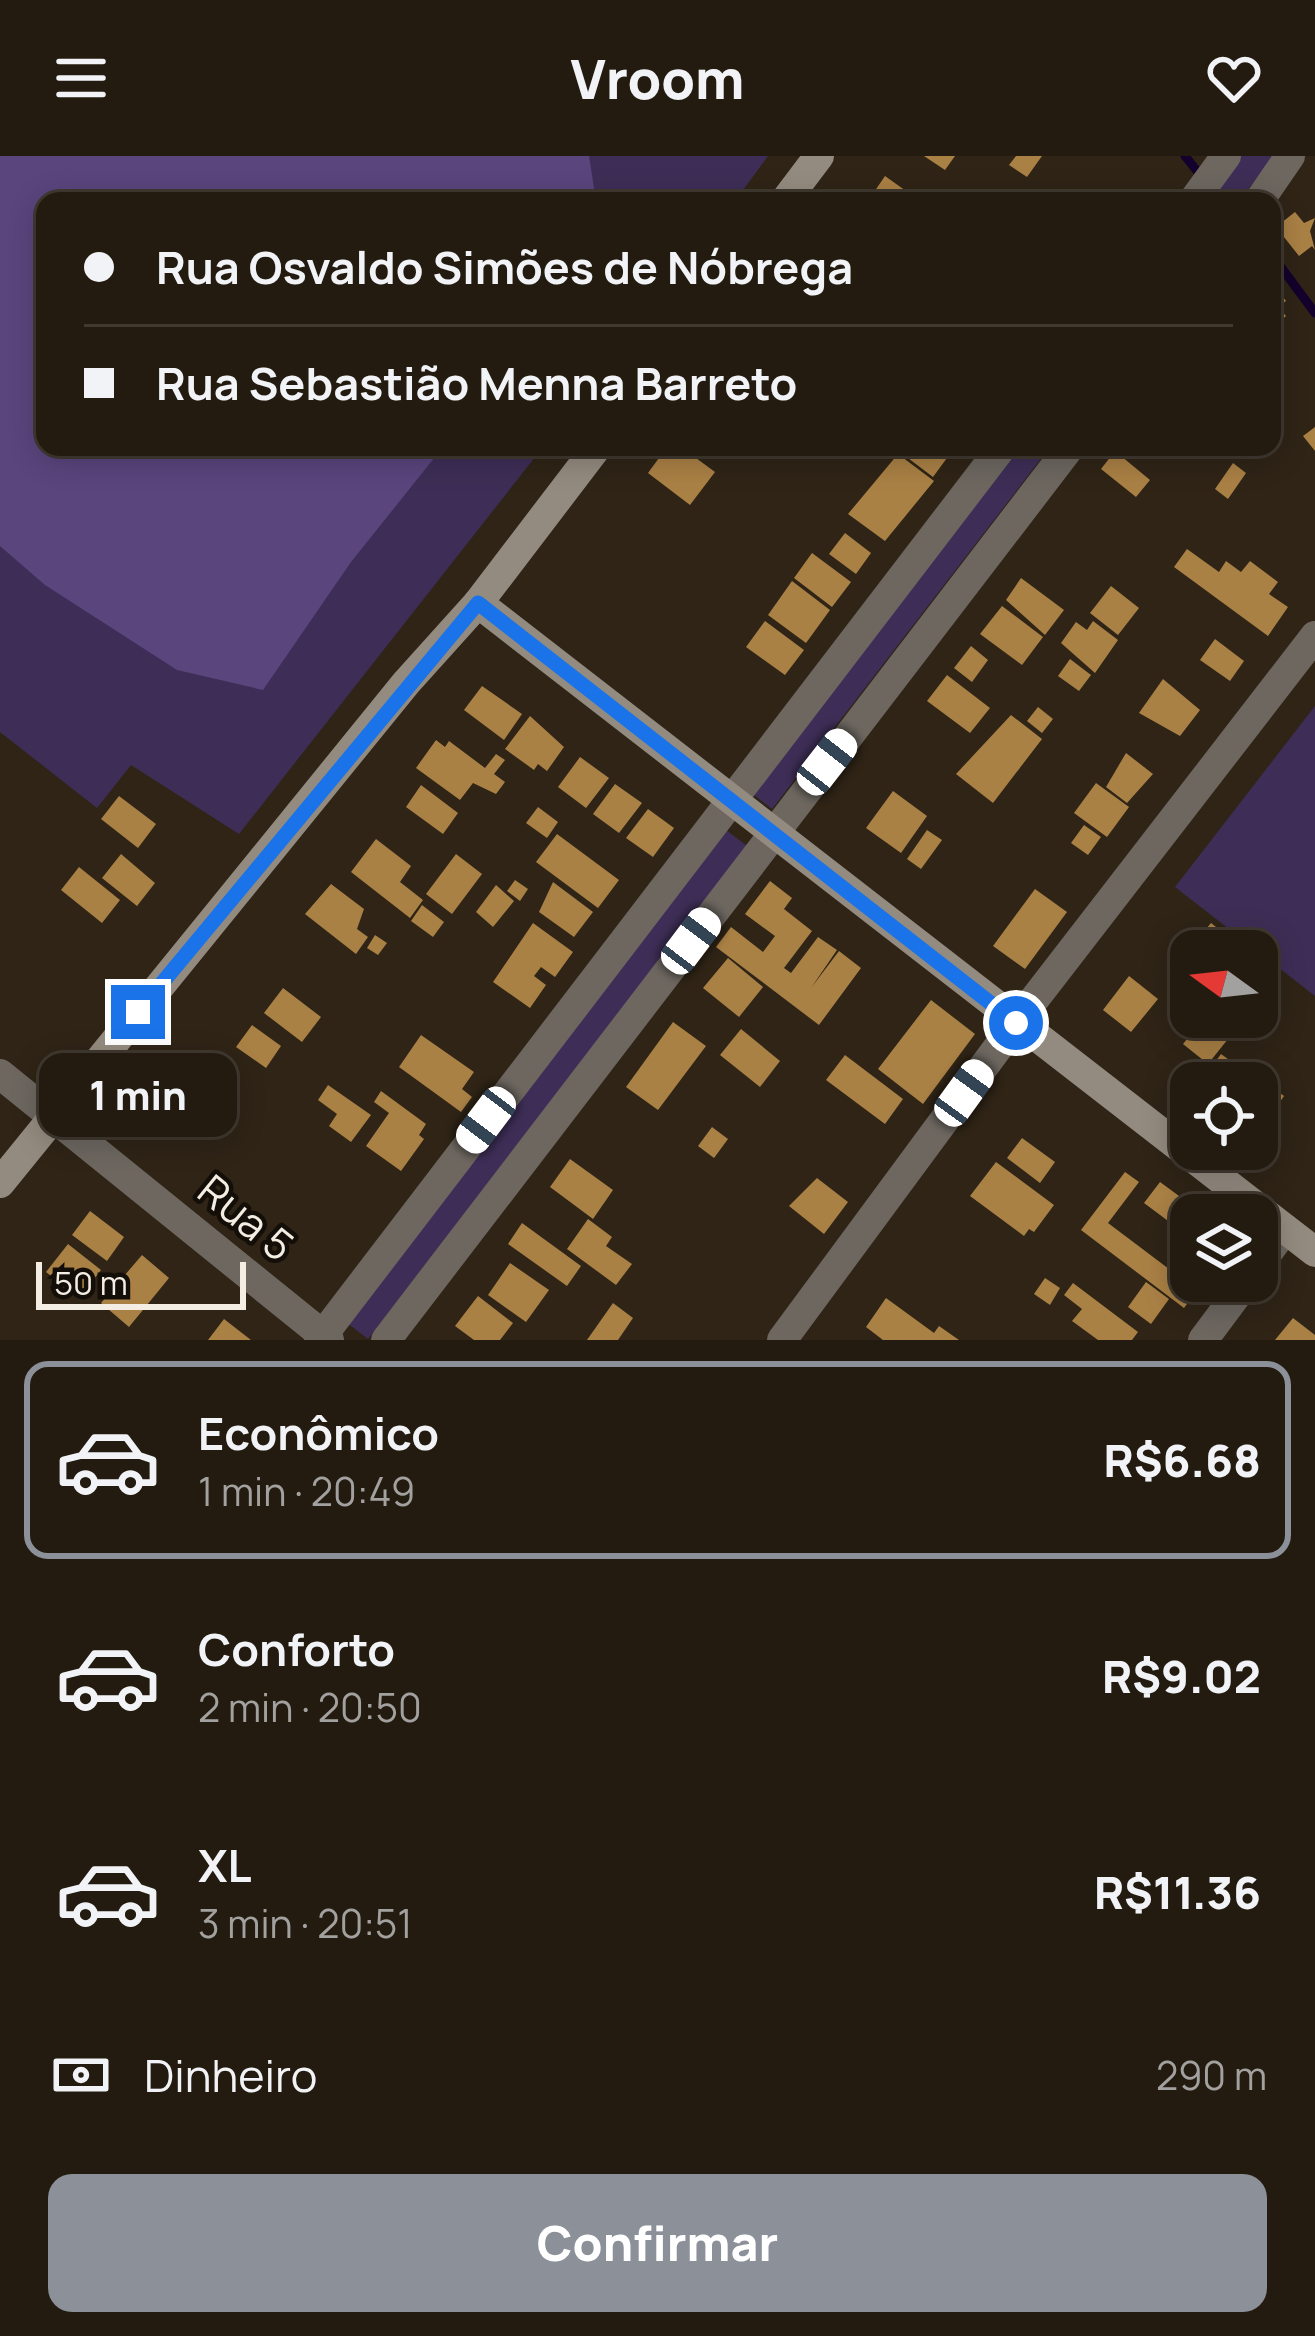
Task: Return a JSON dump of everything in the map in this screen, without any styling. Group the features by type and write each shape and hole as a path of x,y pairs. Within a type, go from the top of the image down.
{"main road":[{"path":"792,192 819,156"},
{"path":"0,1183 478,603 590,456"},
{"path":"478,603 1315,1252"}],"street":[{"path":"1265,192 1290,156"},
{"path":"1200,192 1224,159"},
{"path":"324,1338 729,797 995,456"},
{"path":"386,1340 1063,456"},
{"path":"782,1340 1016,1023 1315,636"},
{"name":"Rua 5","path":"0,1074 324,1338"},
{"path":"1278,1239 1286,1229"},
{"path":"1203,1340 1231,1302"}],"shaded area":[{"path":"0,156 768,156 742,192 36,192 36,456 536,456 239,834 131,765 97,808 0,732"},
{"path":"0,156 589,156 595,192 36,192 36,456 436,456 351,562 263,690 177,670 45,585 0,546"},
{"path":"1238,156 1274,156 1246,192 1210,192"},
{"path":"1007,456 1043,456 772,809 749,791"},
{"path":"1315,706 1315,996 1278,967 1278,930 1230,930 1175,887"},
{"path":"721,826 747,846 368,1339 342,1319"}],"building":[{"path":"924,156 955,156 945,170"},
{"path":"1016,156 1042,156 1027,177 1009,165"},
{"path":"885,176 907,192 874,192"},
{"path":"1295,212 1304,223 1315,218 1310,231 1315,250 1312,246 1299,256 1281,233 1281,223"},
{"path":"1315,427 1315,451 1303,436"},
{"path":"660,456 693,456 715,472 690,505 648,473"},
{"path":"896,456 934,481 885,541 848,514"},
{"path":"905,456 948,456 933,477"},
{"path":"1111,456 1121,456 1150,480 1136,497 1101,469"},
{"path":"1233,463 1246,473 1228,499 1215,489"},
{"path":"845,533 871,553 856,574 829,554"},
{"path":"1187,549 1219,572 1226,561 1241,572 1250,561 1278,582 1269,594 1288,607 1268,636 1174,567"},
{"path":"812,553 851,582 832,607 794,578"},
{"path":"1021,578 1064,610 1045,635 1006,600"},
{"path":"792,581 830,610 806,643 768,615"},
{"path":"1111,586 1139,608 1118,635 1090,613"},
{"path":"1002,606 1043,637 1022,665 980,634"},
{"path":"765,621 804,650 785,675 746,647"},
{"path":"1093,621 1118,640 1095,673 1061,643 1076,622 1087,630"},
{"path":"1215,639 1244,661 1230,681 1200,660"},
{"path":"971,646 988,660 972,682 954,668"},
{"path":"1070,659 1091,675 1079,691 1058,676"},
{"path":"947,675 990,708 970,733 927,701"},
{"path":"1163,679 1200,710 1180,736 1139,713"},
{"path":"482,686 522,714 504,740 464,710"},
{"path":"1038,707 1053,719 1042,733 1027,721"},
{"path":"1011,715 1042,739 993,803 956,774"},
{"path":"530,716 564,747 547,771 538,764 534,770 505,749"},
{"path":"436,740 445,747 449,741 485,768 496,754 505,760 494,774 505,782 496,794 473,783 460,800 416,768"},
{"path":"1126,753 1153,774 1127,803 1106,787"},
{"path":"580,757 609,778 586,808 558,787"},
{"path":"1096,783 1129,807 1107,837 1074,813"},
{"path":"615,784 642,803 619,833 593,814"},
{"path":"421,785 458,813 443,834 406,807"},
{"path":"893,791 927,816 901,853 866,828"},
{"path":"119,796 156,824 138,848 101,819"},
{"path":"538,807 558,822 547,838 526,823"},
{"path":"648,809 674,828 653,857 626,838"},
{"path":"1084,825 1101,837 1088,855 1071,843"},
{"path":"927,830 942,840 921,869 907,859"},
{"path":"557,834 619,880 598,908 536,862"},
{"path":"376,839 411,866 400,882 423,900 410,918 351,872"},
{"path":"121,854 155,883 137,906 102,878"},
{"path":"456,854 482,874 452,914 426,894"},
{"path":"79,867 120,900 102,923 61,890"},
{"path":"515,880 528,889 520,901 507,891"},
{"path":"770,881 792,898 784,909 812,931 784,968 791,973 818,937 837,950 811,988 839,951 861,968 819,1025 716,947 731,927 763,952 775,936 745,914"},
{"path":"553,882 593,912 574,937 539,912"},
{"path":"331,884 364,909 357,929 368,937 356,954 305,914"},
{"path":"496,885 514,901 493,927 476,912"},
{"path":"1035,889 1067,912 1025,969 993,946"},
{"path":"422,905 444,922 433,937 411,921"},
{"path":"533,923 573,952 555,977 541,967 534,976 546,985 530,1008 493,982"},
{"path":"375,935 387,943 378,955 367,948"},
{"path":"728,958 763,987 739,1017 703,988"},
{"path":"1129,976 1158,999 1131,1032 1103,1010"},
{"path":"283,988 321,1017 302,1042 264,1013"},
{"path":"931,1000 975,1034 923,1104 878,1069"},
{"path":"673,1022 706,1046 658,1110 626,1087"},
{"path":"252,1025 281,1046 266,1068 236,1047"},
{"path":"741,1029 780,1061 760,1087 720,1055"},
{"path":"421,1035 474,1072 462,1089 472,1097 461,1112 399,1067"},
{"path":"1188,1038 1229,1038 1210,1062 1183,1044"},
{"path":"845,1055 903,1099 885,1124 826,1080"},
{"path":"328,1085 371,1115 351,1142 329,1126 337,1114 318,1100"},
{"path":"381,1091 426,1124 419,1135 424,1139 401,1171 366,1146 389,1113 374,1102"},
{"path":"712,1127 728,1139 714,1158 698,1146"},
{"path":"1022,1138 1055,1162 1040,1183 1007,1158"},
{"path":"570,1159 613,1190 593,1219 550,1187"},
{"path":"996,1162 1054,1205 1034,1232 1029,1229 1024,1236 970,1196"},
{"path":"1125,1172 1139,1182 1108,1223 1170,1270 1170,1297 1081,1230"},
{"path":"817,1178 848,1202 824,1234 789,1206"},
{"path":"1160,1182 1176,1194 1170,1194 1170,1222 1144,1203"},
{"path":"90,1211 124,1237 107,1261 72,1235"},
{"path":"588,1219 612,1237 606,1246 632,1264 616,1285 567,1249"},
{"path":"522,1223 581,1266 567,1286 508,1244"},
{"path":"68,1244 101,1270 79,1298 46,1272"},
{"path":"142,1255 169,1278 129,1327 101,1303"},
{"path":"510,1263 549,1290 526,1322 488,1295"},
{"path":"1045,1278 1060,1288 1050,1305 1034,1294"},
{"path":"1146,1282 1169,1299 1151,1324 1128,1307"},
{"path":"1073,1283 1138,1332 1132,1340 1098,1340 1072,1321 1082,1309 1064,1295"},
{"path":"478,1296 513,1323 500,1340 474,1340 455,1326"},
{"path":"886,1298 934,1333 939,1326 959,1340 883,1340 866,1327"},
{"path":"613,1303 633,1318 618,1340 587,1340"},
{"path":"1293,1318 1315,1335 1315,1340 1275,1340"},
{"path":"224,1319 251,1340 208,1340"}],"waterway":[{"path":"1185,156 1214,192"},
{"path":"1281,267 1315,313"}],"route":[{"path":"138,1012 406,683 478,603 1016,1023"}]}
